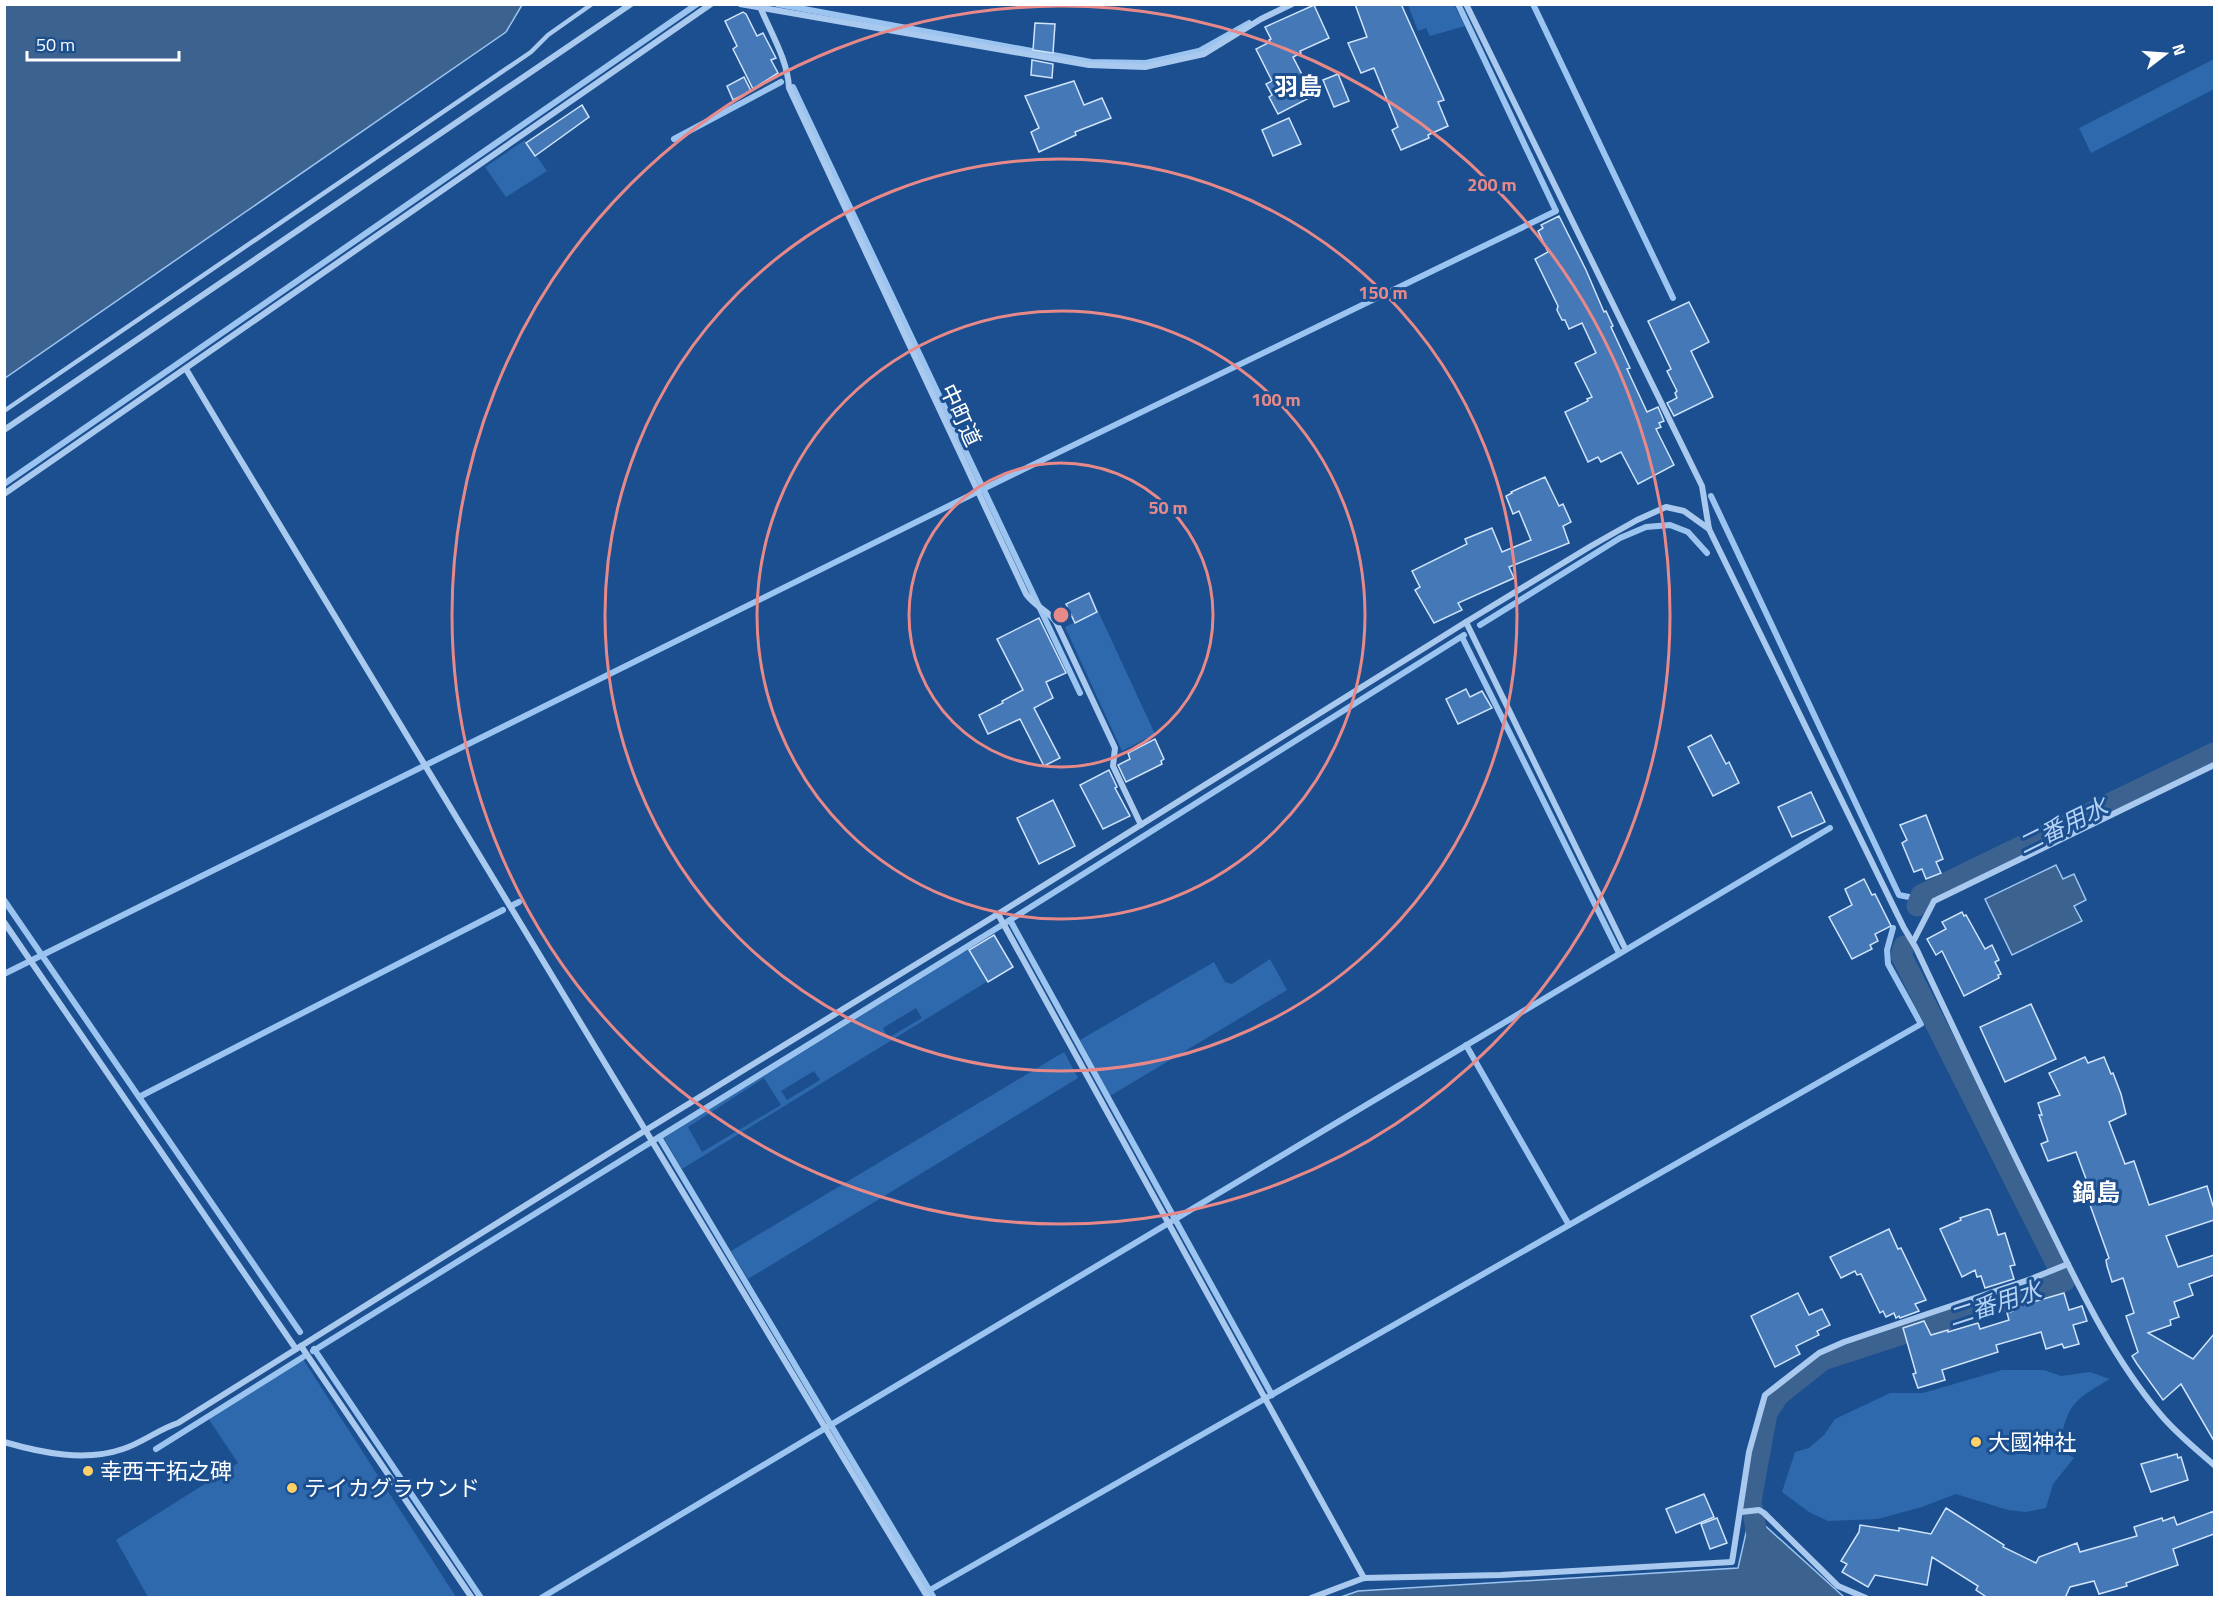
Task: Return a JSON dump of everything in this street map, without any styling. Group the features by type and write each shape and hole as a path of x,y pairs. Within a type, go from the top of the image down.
{"street":[{"path":"4,430 631,4"},
{"path":"4,494 711,4"},
{"path":"740,4 1089,66 1145,67 1204,54 1292,4"},
{"path":"1466,4 1702,486 1709,529 1904,928 1913,942 1990,1107 2068,1264 2113,1348 2139,1387 2175,1430 2214,1465"},
{"name":"中町道","path":"761,9 789,77 789,88 979,497 1026,594 1037,607 1056,622 1115,748 1113,766 1141,825"},
{"path":"186,369 419,760 653,1141 928,1598"},
{"path":"4,1442 62,1455 101,1455 124,1449 178,1423 646,1130 1609,535 1666,507 1684,512 1709,529"},
{"path":"1466,622 1624,946"},
{"path":"1913,942 1934,900 2214,765"},
{"path":"998,914 1364,1578"},
{"path":"4,922 472,1598"},
{"path":"1311,1598 1364,1578 1501,1575 1732,1562 1744,1511 1749,1452 1765,1395 1820,1353 1844,1342 2068,1264"},
{"path":"1744,1511 1759,1510 1838,1586 1866,1598"}],"lane":[{"path":"4,411 531,52 548,35 592,4"}],"shaded area":[{"path":"5,4 522,5 506,32 5,378"},
{"path":"1408,5 1454,5 1465,26 1430,36 1426,28 1418,31"},
{"path":"2214,59 2214,89 2091,153 2079,128"},
{"path":"525,140 547,171 506,197 485,167"},
{"path":"1098,611 1155,734 1122,751 1065,627"},
{"path":"2056,865 2063,879 2074,874 2086,900 2074,906 2082,921 2012,955 1985,899"},
{"path":"969,949 988,981 682,1169 664,1138","holes":["916,1008 922,1018 888,1038 883,1028","814,1071 820,1080 787,1100 781,1091","764,1078 781,1105 702,1152 688,1127"]},
{"path":"1270,959 1287,990 1110,1096 1080,1040 1214,962 1225,982 1232,984"},
{"path":"1064,1052 1078,1078 748,1279 731,1251"},
{"name":"テイカグラウンド","path":"303,1359 456,1597 148,1597 116,1540 238,1463 208,1418"},
{"path":"2002,1370 2044,1370 2061,1376 2090,1372 2110,1379 2079,1399 2069,1413 2059,1449 2074,1458 2053,1484 2046,1508 2026,1512 2008,1510 1956,1494 1922,1507 1878,1519 1828,1521 1809,1512 1782,1492 1795,1452 1809,1448 1824,1435 1835,1419 1890,1393 1923,1393"},
{"path":"1761,1522 1844,1597 1341,1597 1358,1591 1738,1568 1748,1524"}],"building":[{"path":"1355,4 1401,4 1444,100 1438,102 1448,126 1428,135 1429,138 1401,150 1392,130 1398,127 1374,68 1361,73 1348,43 1367,37"},
{"path":"1314,5 1329,38 1300,51 1301,53 1293,57 1313,96 1278,114 1269,97 1272,95 1266,84 1272,81 1256,49 1270,42 1271,39 1265,27"},
{"path":"743,12 757,36 763,33 776,58 771,60 778,73 753,89 733,49 737,46 725,21"},
{"path":"1035,23 1055,24 1053,53 1033,50"},
{"path":"1032,60 1053,64 1052,78 1031,75"},
{"path":"1338,74 1349,101 1334,107 1323,80"},
{"path":"744,77 751,91 733,100 727,86"},
{"path":"1074,81 1084,105 1102,98 1111,118 1075,132 1076,135 1039,152 1031,132 1039,128 1025,96"},
{"path":"582,105 589,117 535,156 526,143"},
{"path":"1289,118 1301,144 1273,156 1262,130"},
{"path":"1559,216 1604,312 1606,311 1613,326 1611,327 1630,368 1627,369 1647,412 1658,407 1664,421 1659,423 1661,427 1656,429 1674,465 1638,484 1621,452 1601,462 1598,457 1588,462 1565,412 1592,397 1575,363 1596,353 1582,323 1569,329 1565,320 1562,320 1557,310 1558,306 1535,259 1548,252 1538,231 1543,228 1541,225"},
{"path":"1689,302 1709,342 1691,351 1713,397 1674,416 1667,403 1677,398 1675,393 1677,391 1667,371 1671,369 1648,321"},
{"path":"1545,477 1559,506 1563,504 1571,522 1563,526 1569,543 1509,567 1514,578 1458,603 1462,610 1434,623 1415,590 1420,587 1412,571 1467,544 1465,539 1492,528 1502,552 1531,540 1519,511 1513,514 1506,496"},
{"path":"1089,593 1097,612 1075,623 1066,604"},
{"path":"1039,618 1066,673 1046,682 1053,698 1034,708 1060,758 1044,766 1020,719 988,734 979,715 1023,690 997,639"},
{"path":"1466,689 1470,697 1482,691 1492,708 1458,724 1446,699"},
{"path":"1711,735 1726,764 1729,762 1739,783 1713,796 1688,747"},
{"path":"1155,739 1164,759 1161,761 1162,764 1126,782 1118,765 1130,759 1128,753"},
{"path":"1109,770 1117,787 1115,788 1130,816 1103,829 1080,785"},
{"path":"1811,792 1825,822 1792,837 1778,807"},
{"path":"1053,800 1075,846 1039,864 1017,818"},
{"path":"1926,815 1943,859 1936,862 1941,873 1926,879 1922,869 1914,872 1902,843 1907,840 1900,825"},
{"path":"1864,879 1872,895 1875,894 1891,926 1875,934 1878,941 1870,945 1872,949 1852,959 1829,917 1852,905 1845,889"},
{"path":"1962,912 1964,916 1966,915 1985,949 1992,945 1999,960 1995,962 2001,974 1998,975 1999,978 1964,996 1942,951 1936,955 1927,939 1946,929 1942,922"},
{"path":"994,935 1013,967 988,982 969,950"},
{"path":"2031,1004 2056,1059 2005,1082 1980,1027"},
{"path":"2085,1057 2088,1063 2104,1057 2111,1074 2113,1073 2126,1114 2109,1122 2125,1164 2134,1161 2149,1205 2207,1186 2214,1209 2214,1220 2166,1236 2178,1267 2214,1255 2214,1275 2189,1284 2193,1295 2174,1302 2179,1317 2170,1320 2171,1325 2148,1333 2193,1359 2214,1334 2214,1441 2181,1384 2163,1400 2132,1356 2138,1352 2126,1316 2134,1313 2123,1278 2112,1282 2106,1260 2109,1258 2084,1188 2089,1187 2076,1152 2048,1161 2041,1144 2048,1141 2039,1115 2042,1115 2038,1103 2060,1095 2049,1073"},
{"path":"1990,1210 1998,1235 2005,1233 2015,1265 2010,1266 2014,1279 1985,1288 1981,1276 1977,1277 1975,1270 1962,1277 1940,1229 1961,1220 1960,1218"},
{"path":"1889,1229 1898,1249 1901,1248 1926,1300 1915,1304 1919,1311 1900,1318 1899,1316 1896,1318 1894,1313 1886,1317 1883,1311 1880,1313 1861,1274 1857,1275 1855,1271 1841,1278 1830,1257"},
{"path":"1798,1293 1809,1315 1822,1309 1830,1325 1817,1331 1819,1335 1796,1346 1800,1354 1775,1367 1751,1316"},
{"path":"2064,1293 2069,1310 2082,1306 2087,1321 2073,1325 2079,1344 2064,1348 2062,1344 2046,1349 2041,1332 1996,1345 1998,1352 1942,1370 1945,1380 1918,1388 1903,1328 1924,1321 1931,1335 1978,1323 1980,1329 2009,1320 2007,1313 2013,1311 2012,1308"},
{"path":"2177,1454 2178,1458 2181,1457 2188,1480 2151,1492 2141,1464"},
{"path":"1704,1494 1714,1517 1676,1533 1666,1509"},
{"path":"1946,1508 2004,1545 2003,1547 2036,1563 2039,1557 2077,1543 2080,1552 2137,1536 2134,1527 2162,1518 2163,1521 2174,1517 2177,1525 2214,1511 2214,1534 2173,1549 2178,1565 2126,1583 2127,1586 2099,1594 2094,1581 2070,1587 2065,1598 1988,1598 1976,1590 1978,1586 1932,1557 1927,1585 1875,1575 1868,1587 1842,1572 1847,1564 1841,1561 1859,1532 1860,1525 1899,1531 1899,1528 1931,1534"},
{"path":"1717,1518 1727,1543 1710,1549 1701,1524"}],"waterway":[{"path":"4,484 697,4"},
{"path":"777,4 1091,62 1146,63 1199,51 1249,23"},
{"path":"4,974 983,489 1556,211 1458,4"},
{"path":"1533,4 1673,298"},
{"path":"674,139 781,82"},
{"path":"793,87 1080,693"},
{"path":"1711,496 1899,895 1919,899"},
{"path":"1480,625 1620,538 1646,527 1670,525 1688,532 1707,553"},
{"path":"313,1351 1010,920 1464,635"},
{"path":"1462,637 1619,953"},
{"name":"二番用水","path":"1917,906 1921,895 2214,753"},
{"path":"541,1598 1830,828"},
{"path":"4,900 300,1332"},
{"path":"511,906 519,902"},
{"path":"139,1097 503,910"},
{"path":"1010,920 1272,1395"},
{"path":"930,1590 1921,1024 1888,964 1887,950 1893,928"},
{"name":"二番用水","path":"1768,1598 1751,1501 1767,1413 1779,1395 1823,1360 2065,1281 1901,955 1904,946"},
{"path":"1466,1045 1569,1225"},
{"path":"659,1137 934,1598"},
{"path":"314,1349 481,1598"},
{"path":"156,1449 303,1357"}],"place":[{"name":"大國神社","path":"1976,1442"},
{"name":"幸西干拓之碑","path":"88,1471"},
{"name":"テイカグラウンド","path":"292,1488"}],"district":[{"name":"羽島","path":"1298,87"},
{"name":"鍋島","path":"2096,1193"}]}
